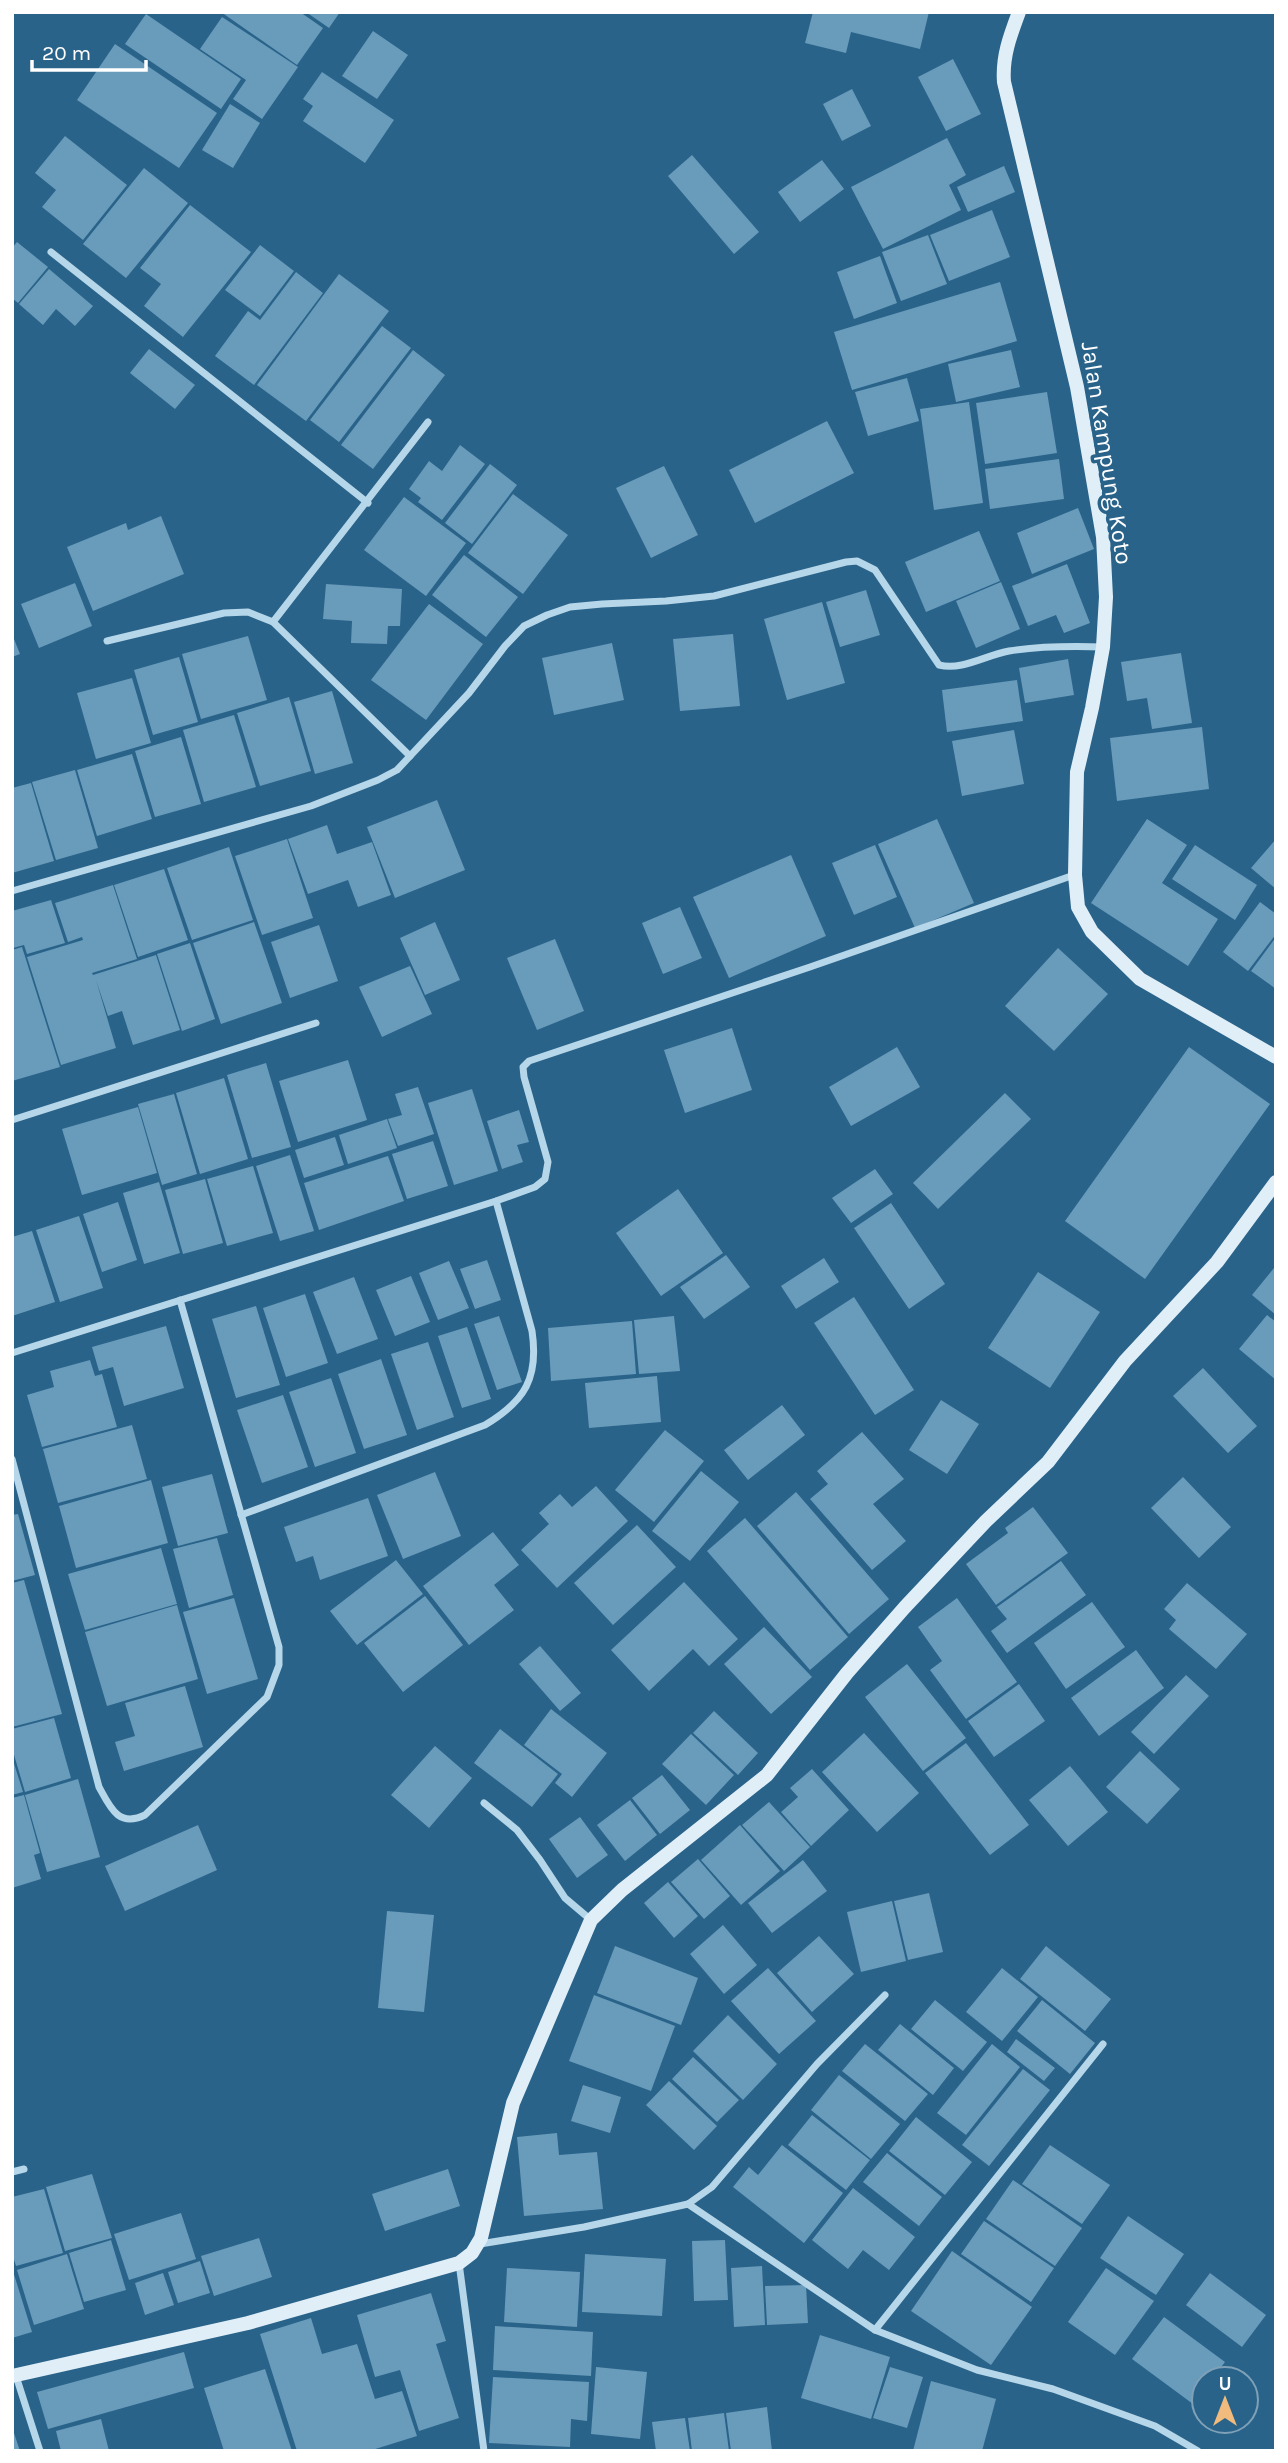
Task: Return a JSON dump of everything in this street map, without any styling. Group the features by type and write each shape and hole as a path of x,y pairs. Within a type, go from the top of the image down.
{"street":[{"name":"Jalan Kampung Koto","path":"1019,12 1003,64 1004,82 1077,387 1102,537 1106,597 1093,708 1077,772 1075,875 1078,906 1092,932 1140,979 1276,1057"},
{"path":"51,252 368,503"},
{"path":"273,622 368,503 428,422"},
{"path":"12,891 311,806 397,771 469,693 524,626 570,607 714,596 857,561 875,570 936,663 943,666 955,667 1007,651 1055,646 1102,647"},
{"path":"107,641 224,613 248,612 273,622 410,756"},
{"path":"12,1353 535,1187 545,1179 548,1163 524,1077 523,1067 529,1062 1075,875"},
{"path":"12,1120 316,1023"},
{"path":"40,2451 14,2376 248,2323 458,2263 472,2253 486,2223 513,2103 590,1920 665,1855 767,1775 847,1673 905,1606 986,1521 1048,1462 1125,1361 1217,1262 1276,1182"},
{"path":"241,1515 485,1425 506,1412 521,1397 534,1369 536,1353 533,1331 496,1201"},
{"path":"12,1459 99,1787 115,1814 135,1820 145,1815 267,1698 279,1665 279,1647 180,1300"},
{"path":"484,1803 517,1830 565,1898 590,1920"},
{"path":"478,2244 584,2227 688,2204 712,2187 817,2064 885,1995"},
{"path":"875,2330 1103,2044"},
{"path":"12,2172 24,2169"},
{"path":"688,2204 875,2330 977,2370 1053,2389 1143,2422 1198,2451"},
{"path":"458,2263 484,2451"}],"building":[{"path":"221,12 300,12 323,28 297,65"},
{"path":"306,12 340,12 329,28"},
{"path":"813,12 929,12 920,49 851,32 846,53 805,43"},
{"path":"146,14 241,79 221,109 125,44"},
{"path":"222,17 298,67 262,119 233,99 246,80 200,49"},
{"path":"373,31 408,55 377,99 342,76"},
{"path":"115,44 217,113 179,168 77,100"},
{"path":"953,59 981,114 946,131 918,77"},
{"path":"322,72 394,120 365,163 303,121 313,106 303,99"},
{"path":"852,89 871,126 842,141 823,104"},
{"path":"230,104 260,123 233,168 202,150"},
{"path":"65,136 127,185 83,240 42,207 56,190 35,173"},
{"path":"947,138 966,175 949,185 961,210 883,249 851,187"},
{"path":"692,155 759,232 734,254 668,176"},
{"path":"822,160 844,189 800,222 778,192"},
{"path":"1004,166 1015,192 968,212 957,187"},
{"path":"144,168 188,203 126,278 83,244"},
{"path":"190,205 251,252 183,337 144,306 161,284 140,268"},
{"path":"992,210 1010,257 949,281 930,235"},
{"path":"928,235 947,284 901,301 882,252"},
{"path":"17,242 48,267 18,303 12,298 12,248"},
{"path":"260,245 294,271 260,316 225,290"},
{"path":"880,256 897,303 854,319 837,272"},
{"path":"49,269 93,306 75,326 56,309 43,325 19,304"},
{"path":"296,272 323,293 254,385 215,356 248,311 260,320"},
{"path":"339,274 389,311 306,421 257,385"},
{"path":"1000,282 1017,341 852,390 834,332"},
{"path":"382,326 411,348 339,442 310,420"},
{"path":"149,349 195,385 175,409 130,373"},
{"path":"413,350 445,375 373,469 341,445"},
{"path":"1011,350 1020,387 956,402 948,364"},
{"path":"907,378 919,421 868,436 855,392"},
{"path":"1047,392 1057,453 985,464 976,403"},
{"path":"969,402 983,503 934,510 920,409"},
{"path":"827,421 854,473 755,523 729,470"},
{"path":"460,445 485,464 442,520 418,502 421,498 409,489 429,461 442,471"},
{"path":"1059,459 1064,499 990,509 985,469"},
{"path":"490,464 517,485 472,544 445,523"},
{"path":"664,466 698,535 651,558 616,488"},
{"path":"513,494 568,535 523,594 468,553"},
{"path":"404,497 466,543 426,596 364,550"},
{"path":"1078,508 1094,549 1032,574 1017,533"},
{"path":"161,516 184,574 93,611 67,547 126,523 128,530"},
{"path":"979,531 1000,581 926,612 905,562"},
{"path":"464,555 518,597 486,637 432,595"},
{"path":"1067,564 1090,623 1064,633 1056,615 1028,626 1012,586"},
{"path":"1001,582 1020,629 976,648 956,601"},
{"path":"75,583 92,626 39,648 21,604"},
{"path":"326,584 402,589 400,626 388,626 387,644 351,643 352,621 323,619"},
{"path":"866,590 880,635 840,647 826,602"},
{"path":"822,602 845,683 787,700 764,619"},
{"path":"429,604 483,644 426,720 371,680"},
{"path":"12,634 20,654 12,657"},
{"path":"733,634 740,706 680,711 673,639"},
{"path":"248,636 267,700 201,719 182,654"},
{"path":"612,643 624,700 554,715 542,658"},
{"path":"1181,653 1192,723 1152,729 1147,698 1127,701 1121,662"},
{"path":"179,657 198,722 153,735 134,670"},
{"path":"1068,659 1074,695 1025,703 1019,668"},
{"path":"132,678 151,743 96,759 77,693"},
{"path":"1017,680 1023,721 947,732 942,690"},
{"path":"332,691 353,763 315,774 294,702"},
{"path":"289,697 311,771 260,786 237,713"},
{"path":"234,715 256,787 204,802 183,730"},
{"path":"1202,727 1209,789 1117,801 1110,738"},
{"path":"1014,730 1024,784 962,796 952,741"},
{"path":"181,737 201,804 155,817 135,751"},
{"path":"132,754 152,819 97,836 77,770"},
{"path":"75,770 98,848 56,860 32,782"},
{"path":"31,783 54,861 12,873 12,788"},
{"path":"437,800 465,870 395,898 367,827"},
{"path":"937,819 974,903 915,928 878,844"},
{"path":"1147,819 1187,845 1162,883 1218,919 1188,966 1091,903"},
{"path":"327,825 337,854 372,842 391,895 358,907 348,880 308,894 288,839"},
{"path":"287,839 313,918 262,935 235,856"},
{"path":"1276,839 1276,889 1251,868"},
{"path":"875,845 897,897 854,915 832,863"},
{"path":"1195,845 1257,885 1235,920 1172,879"},
{"path":"229,847 253,920 192,940 167,868"},
{"path":"791,855 826,936 729,978 693,897"},
{"path":"164,869 188,940 138,957 114,885"},
{"path":"113,885 137,959 92,973 93,975 156,955 180,1030 133,1045 122,1011 108,1016 96,980 116,1048 61,1065 27,957 83,940 82,937 68,942 55,903"},
{"path":"51,900 65,943 27,954 24,945 13,948 12,911"},
{"path":"1260,902 1276,914 1276,934 1248,971 1223,952"},
{"path":"680,907 702,958 663,974 642,923"},
{"path":"254,922 282,1003 221,1024 193,943"},
{"path":"435,922 460,980 425,995 400,938"},
{"path":"319,925 338,981 290,998 271,942"},
{"path":"1276,937 1276,989 1251,971"},
{"path":"555,939 584,1011 537,1030 507,958"},
{"path":"190,943 215,1019 182,1031 157,954"},
{"path":"22,947 60,1067 12,1081 12,950"},
{"path":"1058,948 1108,994 1054,1051 1005,1006"},
{"path":"410,966 432,1014 382,1037 359,987"},
{"path":"732,1028 752,1090 685,1113 664,1050"},
{"path":"897,1047 920,1087 851,1126 829,1087"},
{"path":"1189,1047 1270,1104 1145,1279 1065,1221"},
{"path":"348,1060 367,1120 298,1142 279,1081"},
{"path":"266,1063 291,1147 252,1158 227,1075"},
{"path":"224,1078 248,1159 200,1174 176,1093"},
{"path":"418,1087 434,1134 398,1146 388,1119 402,1115 395,1094"},
{"path":"472,1089 498,1171 454,1185 428,1103"},
{"path":"1005,1093 1031,1119 938,1209 913,1183"},
{"path":"174,1094 197,1174 162,1185 138,1104"},
{"path":"138,1107 157,1173 82,1195 62,1129"},
{"path":"519,1110 529,1142 517,1145 523,1162 502,1169 487,1121"},
{"path":"387,1119 397,1148 348,1164 339,1135"},
{"path":"335,1137 344,1165 304,1178 295,1150"},
{"path":"433,1141 448,1186 407,1199 392,1154"},
{"path":"290,1155 314,1231 280,1241 256,1166"},
{"path":"388,1156 404,1201 319,1230 304,1183"},
{"path":"253,1166 273,1233 227,1246 207,1179"},
{"path":"875,1169 893,1194 851,1223 832,1198"},
{"path":"205,1179 223,1243 183,1254 165,1190"},
{"path":"159,1182 180,1253 144,1264 123,1193"},
{"path":"678,1189 723,1253 661,1296 616,1233"},
{"path":"118,1202 137,1260 102,1272 83,1214"},
{"path":"891,1203 945,1284 909,1309 854,1228"},
{"path":"79,1216 103,1288 60,1302 36,1230"},
{"path":"32,1231 55,1302 12,1316 12,1237"},
{"path":"726,1255 750,1287 704,1319 680,1287"},
{"path":"824,1258 839,1282 796,1309 781,1286"},
{"path":"487,1260 501,1300 475,1309 460,1269"},
{"path":"449,1261 469,1308 438,1320 419,1273"},
{"path":"1274,1268 1276,1270 1276,1315 1252,1295"},
{"path":"1038,1272 1100,1312 1050,1388 988,1348"},
{"path":"411,1276 430,1322 395,1336 376,1290"},
{"path":"354,1277 378,1339 337,1354 313,1292"},
{"path":"305,1294 328,1363 286,1377 263,1308"},
{"path":"854,1297 914,1390 875,1415 814,1323"},
{"path":"256,1306 280,1385 236,1398 212,1319"},
{"path":"1267,1315 1276,1322 1276,1380 1239,1349"},
{"path":"499,1316 522,1382 497,1390 474,1324"},
{"path":"674,1316 680,1371 639,1374 634,1320"},
{"path":"632,1321 636,1374 551,1381 548,1328"},
{"path":"166,1326 184,1388 124,1406 113,1367 99,1371 92,1347"},
{"path":"467,1327 491,1399 462,1408 438,1336"},
{"path":"428,1342 454,1417 417,1430 391,1354"},
{"path":"381,1359 407,1435 364,1449 338,1374"},
{"path":"90,1360 95,1376 102,1374 117,1427 42,1447 27,1395 54,1387 50,1371"},
{"path":"1203,1368 1257,1426 1228,1453 1173,1396"},
{"path":"657,1376 661,1422 589,1428 585,1383"},
{"path":"331,1378 356,1453 315,1467 289,1392"},
{"path":"283,1395 308,1467 262,1483 237,1410"},
{"path":"941,1400 979,1424 947,1474 909,1450"},
{"path":"782,1405 805,1435 748,1480 724,1450"},
{"path":"132,1425 147,1479 58,1503 43,1449"},
{"path":"665,1430 704,1461 654,1522 615,1490"},
{"path":"862,1432 904,1479 873,1504 906,1541 872,1570 810,1499 828,1484 817,1471"},
{"path":"701,1471 739,1502 690,1561 652,1531"},
{"path":"435,1472 461,1536 403,1559 377,1495"},
{"path":"212,1474 228,1533 178,1546 162,1487"},
{"path":"1183,1477 1231,1527 1199,1558 1151,1508"},
{"path":"151,1480 168,1543 76,1568 59,1506"},
{"path":"596,1486 628,1521 557,1588 521,1550 549,1524 539,1513 560,1494 572,1507"},
{"path":"796,1492 889,1599 849,1634 757,1526"},
{"path":"368,1498 388,1556 320,1580 313,1556 296,1562 284,1527"},
{"path":"1033,1507 1068,1553 996,1605 966,1564 1008,1533 1005,1528"},
{"path":"18,1514 35,1575 12,1581 12,1515"},
{"path":"745,1518 848,1637 810,1670 707,1551"},
{"path":"637,1525 676,1567 613,1625 574,1583"},
{"path":"493,1532 519,1565 494,1585 514,1610 469,1645 423,1586"},
{"path":"217,1538 233,1595 189,1608 173,1549"},
{"path":"161,1548 177,1604 85,1630 68,1574"},
{"path":"396,1560 423,1594 357,1645 330,1611"},
{"path":"1061,1561 1086,1595 1007,1653 991,1631 1007,1619 997,1607"},
{"path":"24,1580 62,1714 12,1727 12,1583"},
{"path":"684,1582 738,1639 709,1666 693,1649 649,1691 611,1650"},
{"path":"1187,1583 1247,1634 1216,1669 1169,1629 1176,1620 1164,1609"},
{"path":"425,1596 463,1645 403,1692 364,1643"},
{"path":"234,1598 258,1679 207,1694 183,1612"},
{"path":"957,1598 1017,1682 966,1719 930,1670 942,1661 918,1627"},
{"path":"1092,1602 1125,1647 1066,1689 1034,1643"},
{"path":"177,1605 198,1679 107,1706 85,1632"},
{"path":"764,1627 812,1677 771,1714 724,1664"},
{"path":"540,1646 581,1693 560,1711 519,1664"},
{"path":"1136,1650 1164,1688 1099,1736 1071,1698"},
{"path":"907,1664 966,1738 923,1771 865,1697"},
{"path":"1186,1675 1209,1696 1154,1754 1131,1732"},
{"path":"1019,1684 1045,1721 994,1757 968,1721"},
{"path":"185,1686 203,1747 124,1771 115,1742 135,1736 125,1703"},
{"path":"551,1709 607,1753 572,1797 555,1783 562,1774 524,1745"},
{"path":"714,1711 758,1753 738,1775 693,1733"},
{"path":"54,1718 71,1778 25,1792 12,1748 12,1729"},
{"path":"500,1729 558,1774 532,1807 474,1763"},
{"path":"864,1733 919,1793 877,1832 822,1772"},
{"path":"691,1734 734,1775 706,1805 662,1764"},
{"path":"966,1743 1029,1825 990,1855 925,1773"},
{"path":"435,1746 472,1778 429,1828 391,1795"},
{"path":"1140,1751 1180,1789 1147,1824 1106,1787"},
{"path":"12,1757 23,1792 12,1795"},
{"path":"1070,1766 1108,1812 1068,1846 1029,1800"},
{"path":"812,1769 849,1810 811,1846 781,1812 798,1797 790,1788"},
{"path":"662,1775 690,1810 660,1834 632,1798"},
{"path":"78,1779 100,1857 47,1872 25,1795"},
{"path":"24,1795 40,1853 34,1855 41,1879 12,1888 12,1798"},
{"path":"630,1800 657,1835 625,1861 597,1825"},
{"path":"769,1802 810,1847 784,1871 742,1825"},
{"path":"580,1817 608,1855 577,1878 549,1839"},
{"path":"198,1825 217,1870 125,1911 105,1866"},
{"path":"740,1825 780,1871 741,1905 701,1860"},
{"path":"698,1859 730,1896 704,1919 671,1882"},
{"path":"803,1860 827,1891 772,1933 748,1903"},
{"path":"668,1882 698,1916 674,1938 644,1903"},
{"path":"929,1893 943,1952 908,1960 894,1901"},
{"path":"892,1901 906,1961 861,1972 847,1912"},
{"path":"387,1911 434,1915 424,2012 378,2008"},
{"path":"723,1925 757,1965 724,1994 690,1954"},
{"path":"819,1936 854,1974 812,2012 777,1973"},
{"path":"615,1946 698,1978 681,2025 597,1993"},
{"path":"1046,1946 1111,1999 1085,2031 1020,1979"},
{"path":"768,1968 816,2021 779,2054 731,2001"},
{"path":"1002,1968 1038,1997 1002,2041 966,2012"},
{"path":"594,1995 675,2026 651,2091 569,2061"},
{"path":"935,2000 987,2042 963,2071 911,2029"},
{"path":"1042,2000 1095,2043 1070,2074 1017,2031"},
{"path":"728,2015 777,2064 743,2100 693,2051"},
{"path":"900,2024 954,2068 933,2095 878,2050"},
{"path":"1016,2039 1055,2068 1044,2081 1007,2052"},
{"path":"865,2044 928,2094 905,2121 842,2071"},
{"path":"992,2044 1020,2067 966,2135 937,2113"},
{"path":"693,2057 739,2100 717,2122 672,2079"},
{"path":"1023,2069 1050,2090 989,2166 962,2145"},
{"path":"839,2075 900,2124 871,2159 811,2110"},
{"path":"669,2081 717,2126 694,2150 646,2105"},
{"path":"583,2085 621,2097 610,2133 571,2121"},
{"path":"812,2115 870,2160 846,2190 788,2145"},
{"path":"916,2117 972,2162 945,2195 889,2151"},
{"path":"557,2133 559,2155 597,2152 603,2209 524,2216 517,2137"},
{"path":"782,2145 843,2193 804,2243 733,2187 749,2167 758,2175"},
{"path":"1050,2145 1110,2185 1082,2224 1022,2184"},
{"path":"887,2153 942,2197 919,2226 863,2182"},
{"path":"448,2169 460,2206 385,2231 372,2194"},
{"path":"92,2174 112,2238 65,2251 46,2187"},
{"path":"1013,2180 1082,2228 1055,2266 986,2219"},
{"path":"853,2188 915,2237 889,2270 863,2250 848,2269 812,2240"},
{"path":"44,2189 63,2253 16,2266 12,2253 12,2197"},
{"path":"181,2213 196,2259 129,2280 114,2234"},
{"path":"1128,2216 1184,2254 1156,2295 1100,2258"},
{"path":"984,2221 1054,2268 1031,2302 961,2254"},
{"path":"259,2238 272,2277 214,2296 201,2256"},
{"path":"111,2240 126,2290 84,2302 69,2253"},
{"path":"725,2240 728,2300 694,2301 692,2241"},
{"path":"952,2251 1032,2307 991,2365 911,2311"},
{"path":"67,2254 84,2309 34,2325 17,2270"},
{"path":"585,2254 666,2259 662,2316 582,2312"},
{"path":"200,2261 210,2293 178,2303 168,2272"},
{"path":"762,2266 765,2325 734,2327 731,2268"},
{"path":"12,2268 32,2332 12,2338"},
{"path":"507,2268 580,2272 577,2327 504,2322"},
{"path":"1106,2268 1154,2301 1115,2355 1068,2322"},
{"path":"163,2273 174,2305 145,2315 135,2283"},
{"path":"1210,2273 1266,2315 1242,2347 1186,2305"},
{"path":"806,2285 808,2323 767,2325 765,2286"},
{"path":"431,2293 446,2341 436,2344 459,2418 419,2431 400,2370 375,2377 357,2315"},
{"path":"1164,2317 1225,2362 1223,2365 1190,2365 1190,2402 1132,2359"},
{"path":"311,2318 322,2354 357,2344 375,2399 402,2391 417,2436 369,2451 297,2451 260,2334"},
{"path":"495,2326 593,2332 591,2376 493,2370"},
{"path":"820,2335 890,2357 871,2419 801,2398"},
{"path":"184,2352 194,2388 48,2429 37,2392"},
{"path":"596,2367 647,2372 640,2439 591,2434"},
{"path":"890,2367 923,2377 907,2428 873,2418"},
{"path":"265,2369 292,2451 224,2451 204,2388"},
{"path":"493,2377 589,2382 587,2421 571,2419 570,2447 489,2443"},
{"path":"931,2381 996,2399 982,2451 913,2451"},
{"path":"767,2407 772,2451 731,2451 726,2413"},
{"path":"724,2413 729,2451 692,2451 688,2418"},
{"path":"685,2418 690,2451 656,2451 652,2422"},
{"path":"101,2419 109,2451 61,2451 56,2431"},
{"path":"13,2430 20,2451 12,2451"}]}
